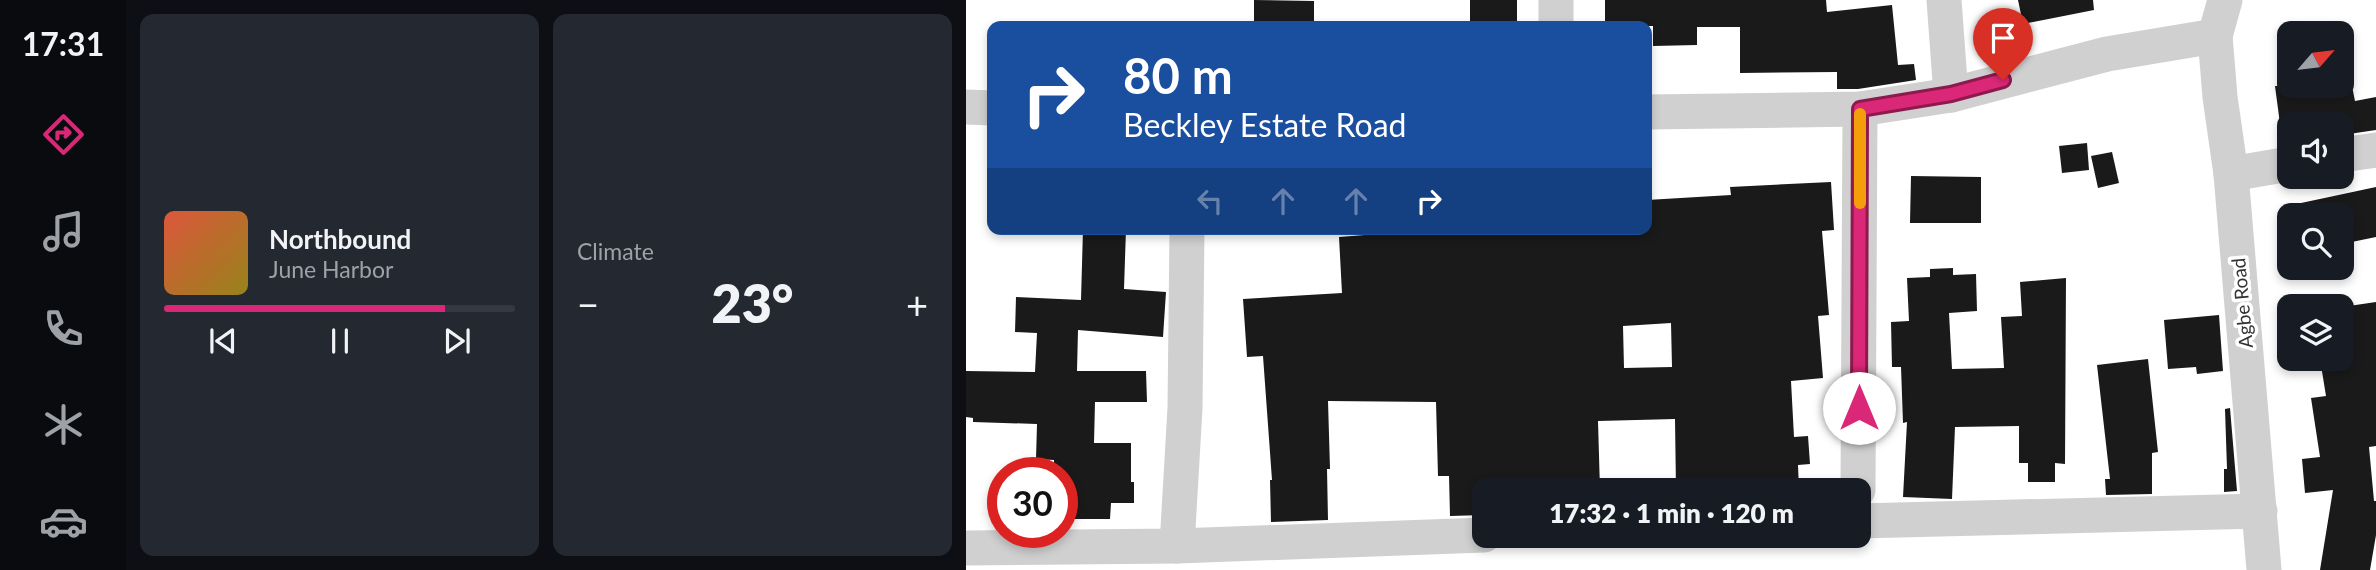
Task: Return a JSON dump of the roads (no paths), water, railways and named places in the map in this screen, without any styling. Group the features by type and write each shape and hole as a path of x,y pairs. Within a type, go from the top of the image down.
{"street":[{"path":"1556,0 1556,21"},
{"path":"1944,0 1951,94"},
{"path":"1652,112 1824,99 1860,109 1951,94 2107,54 2215,36 2225,0"},
{"name":"Agbe Road","path":"2215,36 2231,174 2264,570"},
{"path":"966,107 987,108"},
{"path":"1858,478 1860,109"},
{"path":"2354,153 2376,150"},
{"path":"2231,174 2277,166"},
{"path":"1177,546 1185,408 1187,235"},
{"path":"1871,522 2260,511"},
{"path":"966,548 1177,546 1472,534"}]}
